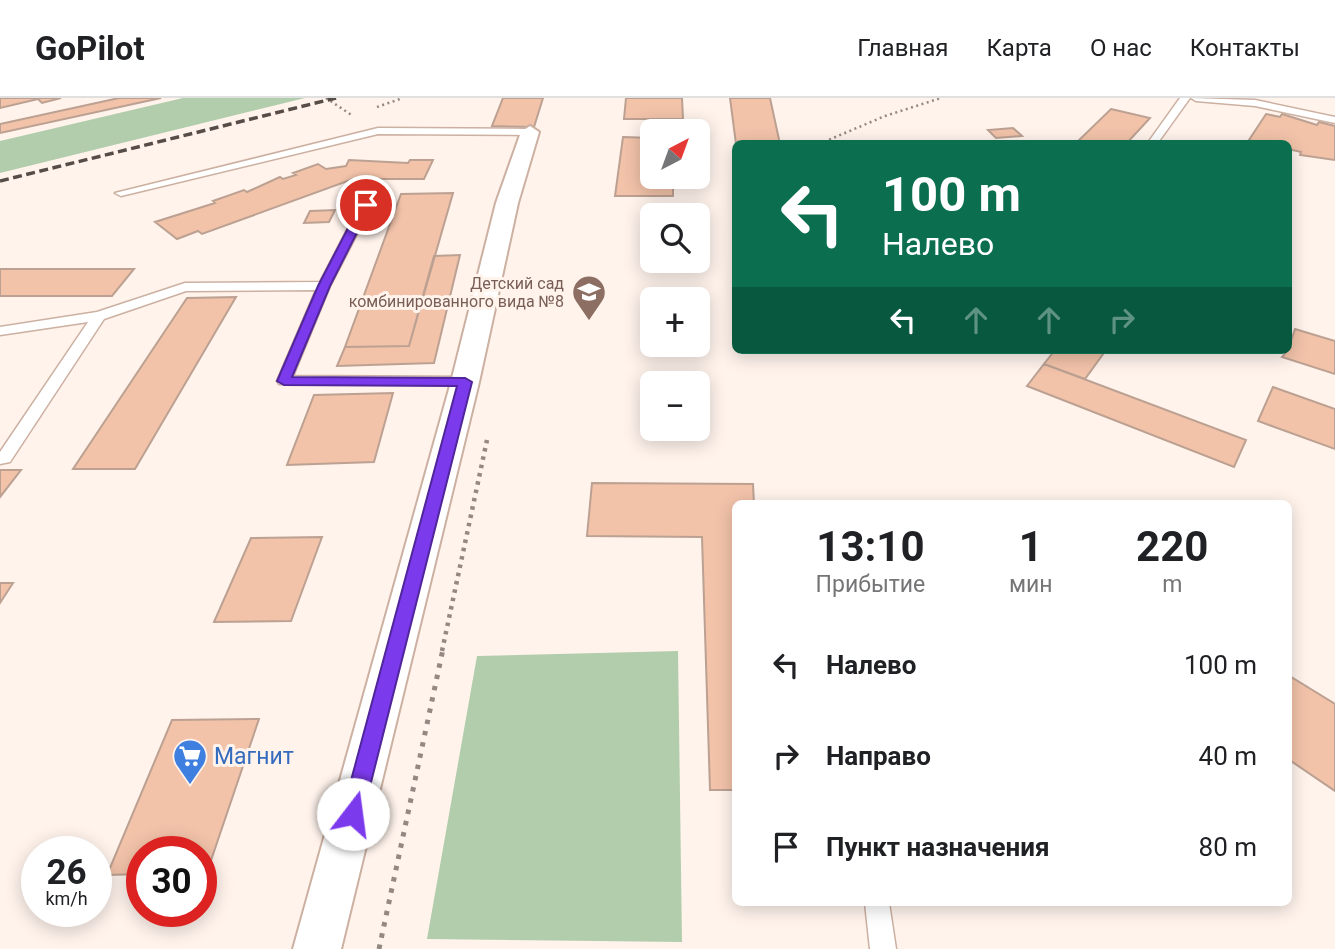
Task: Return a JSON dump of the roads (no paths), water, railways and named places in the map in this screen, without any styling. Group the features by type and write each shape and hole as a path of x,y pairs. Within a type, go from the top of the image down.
{"street":[{"path":"317,949 465,382 508,203 530,132"}],"lane":[{"path":"1155,140 1185,98"},
{"path":"1196,98 1255,103 1335,120"},
{"path":"121,193 378,131 530,132"},
{"path":"366,205 324,286 284,381 465,382"},
{"path":"0,331 99,316 185,287 324,286"},
{"path":"0,458 4,458 99,316"},
{"path":"877,906 883,949"}],"railway":[{"path":"0,181 336,98"}],"place":[{"name":"Детский сад комбинированного вида №8","path":"589,322"},
{"name":"Магнит","path":"190,786"}]}
